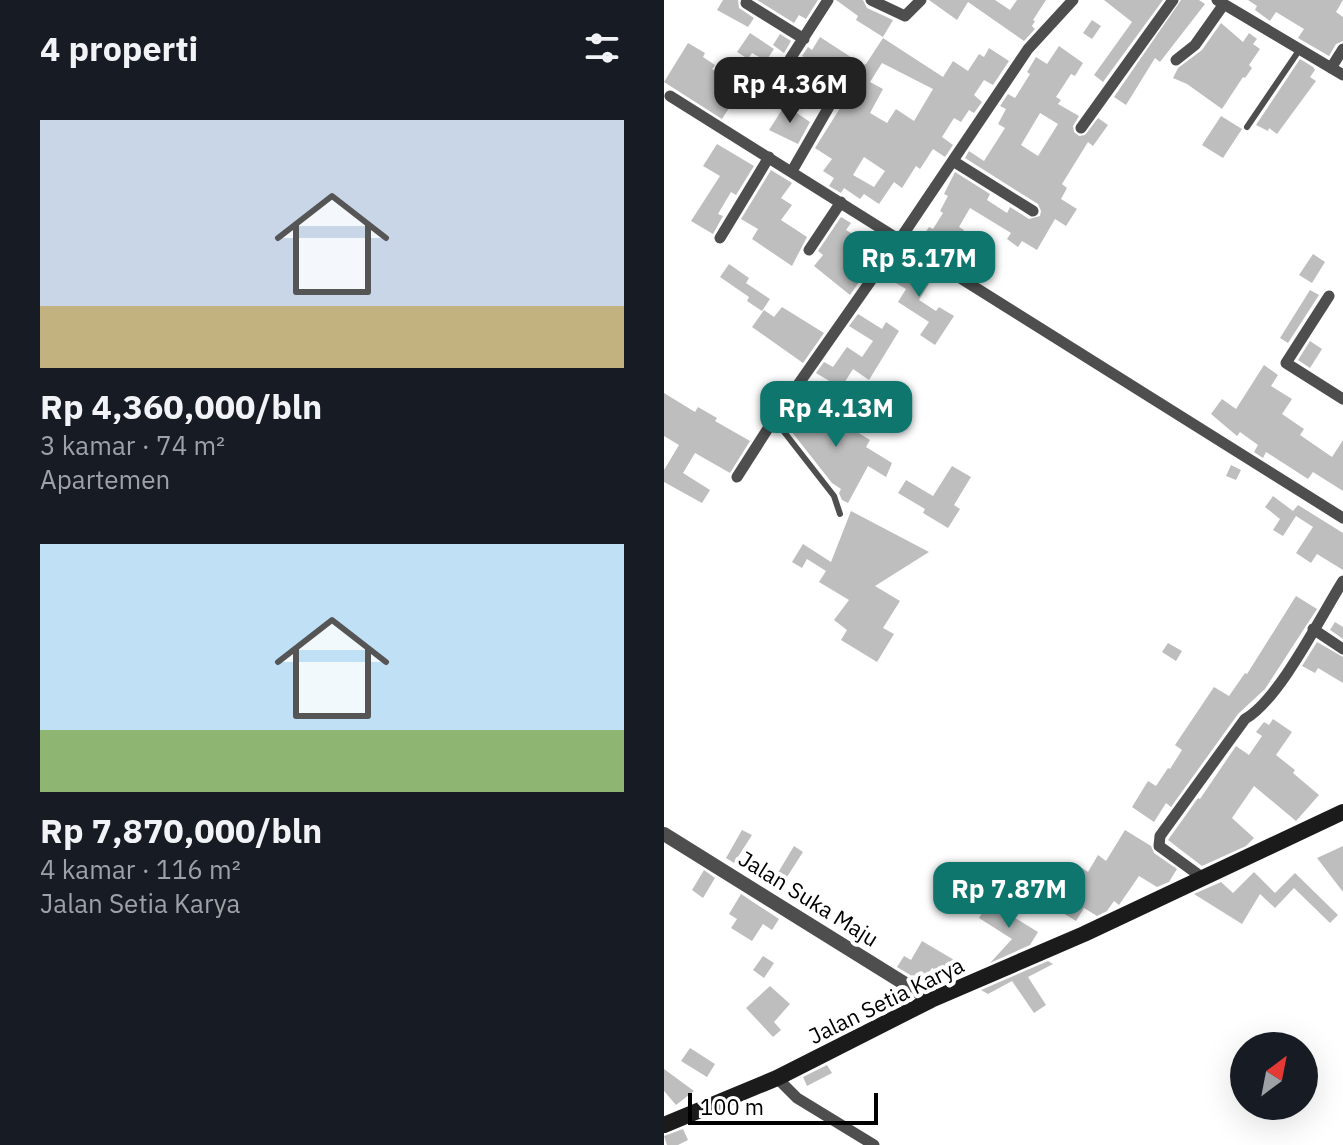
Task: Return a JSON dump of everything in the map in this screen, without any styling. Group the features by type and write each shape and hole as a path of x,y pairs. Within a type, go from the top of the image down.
{"main road":[{"name":"Jalan Setia Karya","path":"664,1125 787,1089 931,1000 1084,934 1343,812"}],"street":[{"path":"871,0 905,16 921,0"},
{"path":"737,477 1028,49 1073,0"},
{"path":"1081,128 1173,0"},
{"path":"792,171 838,91 836,85 790,59 823,2"},
{"path":"1176,60 1195,45 1221,2 1343,75"},
{"path":"746,3 804,39"},
{"path":"1331,68 1343,49"},
{"path":"670,96 1343,518"},
{"path":"720,238 769,157"},
{"path":"953,161 1033,211"},
{"path":"809,250 841,202"},
{"path":"1329,296 1286,363 1343,399"},
{"path":"1203,878 1159,846 1160,836 1245,719 1263,707 1343,581"},
{"path":"1313,629 1343,649"},
{"name":"Jalan Suka Maju","path":"664,834 931,1000"},
{"path":"787,1089 874,1145"}],"lane":[{"path":"1247,127 1300,49"},
{"path":"774,419 834,496 840,514"}],"building":[{"path":"723,0 738,0 739,8 754,18 748,27 717,10"},
{"path":"757,0 818,0 806,19 799,15 794,23"},
{"path":"836,0 863,0 867,8 893,20 883,37 856,20 858,16"},
{"path":"929,0 995,0 1010,10 1017,0 1046,0 1033,20 1035,29 1024,41 968,2 957,20"},
{"path":"1104,0 1163,0 1103,82 1094,75 1132,22"},
{"path":"1181,0 1199,0 1205,4 1160,62 1155,58 1126,105 1114,97"},
{"path":"1248,0 1343,0 1336,12 1343,17 1343,41 1336,44 1329,56 1298,38 1304,29 1276,12 1270,21 1255,10 1257,6"},
{"path":"1092,20 1101,26 1092,39 1083,33"},
{"path":"1221,23 1243,42 1249,33 1257,39 1253,44 1260,49 1249,65 1252,68 1222,109 1187,84 1173,78 1178,68 1202,50"},
{"path":"750,33 774,49 766,61 752,53 748,59 737,52"},
{"path":"780,34 791,41 784,53 773,45"},
{"path":"820,37 863,65 883,38 943,77 953,61 968,71 979,54 984,57 989,48 1009,61 993,85 984,80 974,95 982,102 974,113 969,110 961,122 954,118 942,137 953,145 945,157 933,149 920,169 916,166 902,188 894,182 879,204 864,194 860,199 844,188 841,193 829,186 834,178 823,171 832,159 815,148 852,89 840,78 802,56 808,47 812,50","holes":["882,63 933,89 914,121 896,109 887,123 870,113 883,89 870,82","864,157 885,171 874,187 853,175"]},
{"path":"688,43 705,53 703,57 715,65 712,69 740,87 744,79 760,89 750,105 736,97 722,119 664,82"},
{"path":"1059,46 1083,63 1075,76 1071,74 1056,97 1061,100 1058,104 1079,116 1073,126 1074,132 1079,136 1085,135 1098,118 1108,125 1093,146 1088,142 1062,184 1067,188 1061,199 1077,209 1066,226 1055,219 1037,250 1022,241 1018,247 1007,239 1011,233 970,208 959,227 964,230 955,244 976,259 968,273 920,240 929,227 933,229 943,213 940,211 948,196 944,194 955,172 990,194 987,200 1007,213 1010,207 1029,219 1040,216 1038,204 965,158 969,151 984,161 1005,128 998,124 1006,109 1000,106 1008,94 1015,98 1030,74 1027,72 1036,57 1047,64","holes":["1040,113 1058,124 1038,156 1021,145"]},
{"path":"1300,59 1313,67 1315,70 1310,77 1316,81 1277,134 1256,125"},
{"path":"785,105 810,122 798,144 769,130"},
{"path":"1221,116 1242,129 1223,158 1202,145"},
{"path":"717,144 754,166 736,195 731,192 718,214 723,216 713,234 691,221 720,176 703,166"},
{"path":"771,170 792,183 781,198 792,205 781,220 807,237 792,266 752,239 758,229 741,219"},
{"path":"841,217 851,223 846,230 881,251 850,295 814,266 823,255 818,251"},
{"path":"1313,254 1325,262 1312,283 1299,275"},
{"path":"899,255 911,262 907,269 930,282 919,300 936,311 939,307 954,316 935,345 920,335 929,322 898,302 906,289 884,276"},
{"path":"729,264 749,278 746,283 770,299 762,311 747,301 749,297 720,277"},
{"path":"1310,290 1319,295 1288,343 1280,338"},
{"path":"782,307 824,333 803,363 752,327 764,310 774,317"},
{"path":"858,314 882,329 886,322 899,331 869,380 853,369 841,388 816,373 824,362 833,367 847,347 862,357 873,341 849,326"},
{"path":"1310,341 1322,349 1310,368 1298,360"},
{"path":"1264,365 1278,375 1271,386 1292,399 1282,414 1304,429 1300,435 1332,457 1343,440 1343,491 1313,472 1308,479 1266,452 1263,458 1254,452 1258,445 1240,432 1237,436 1211,414 1222,399 1236,409"},
{"path":"664,393 695,412 698,407 717,418 715,421 750,441 730,473 695,453 683,473 710,490 702,503 664,482 664,470 679,445 664,436"},
{"path":"815,406 870,440 866,447 892,463 886,477 868,466 848,503 842,500 841,489 832,483 784,422 789,414 794,418"},
{"path":"1231,465 1241,470 1236,480 1226,476"},
{"path":"952,466 971,477 954,505 960,509 948,528 898,493 906,480 933,496"},
{"path":"1273,496 1293,511 1298,505 1343,533 1343,570 1317,554 1311,563 1296,553 1313,527 1296,516 1283,536 1273,530 1280,519 1265,507"},
{"path":"851,511 929,552 875,586 900,601 883,628 894,634 877,662 841,640 847,630 834,620 849,600 819,582 826,571 807,559 802,568 792,562 803,544 831,562"},
{"path":"1296,596 1317,609 1265,689 1238,714 1171,807 1166,803 1154,822 1132,807 1148,781 1156,786 1170,769 1182,750 1175,745 1214,687 1229,696 1247,674"},
{"path":"1335,622 1343,627 1343,639 1330,630"},
{"path":"1317,642 1343,657 1343,683 1318,668 1315,673 1302,666"},
{"path":"1168,643 1182,651 1176,661 1162,652"},
{"path":"1273,719 1292,732 1276,755 1319,795 1296,821 1254,786 1232,818 1254,838 1246,846 1202,866 1168,840 1236,746 1249,755 1262,736 1256,732 1264,722 1269,725"},
{"path":"742,830 752,835 734,863 726,858"},
{"path":"1125,830 1151,846 1154,853 1177,869 1169,882 1157,887 1139,876 1119,905 1114,901 1107,911 1097,916 1084,908 1076,921 1050,905 1060,889 1067,893 1082,868 1088,872 1098,855 1106,861"},
{"path":"794,846 803,852 778,891 770,886"},
{"path":"1343,846 1343,892 1317,858"},
{"path":"704,870 715,878 703,898 692,890"},
{"path":"1254,872 1275,893 1295,873 1338,915 1330,923 1294,888 1275,908 1260,894 1242,924 1194,894 1221,882 1233,893"},
{"path":"741,894 779,919 772,930 763,924 752,941 731,928 737,919 729,914"},
{"path":"989,902 1038,932 1030,945 990,963 1012,939 979,918"},
{"path":"922,941 966,967 961,975 946,969 942,974 932,968 922,982 897,967 904,956 911,960"},
{"path":"763,956 774,963 764,978 753,970"},
{"path":"1048,961 1053,964 1028,977 1046,1005 1034,1013 1012,981 988,994 981,990"},
{"path":"770,986 790,1004 774,1022 781,1030 773,1037 746,1008"},
{"path":"690,1048 715,1064 707,1077 681,1061"},
{"path":"827,1065 832,1073 807,1086 803,1077"},
{"path":"664,1069 694,1091 676,1105 664,1091"},
{"path":"683,1129 688,1140 678,1145 667,1145 664,1136"}]}
